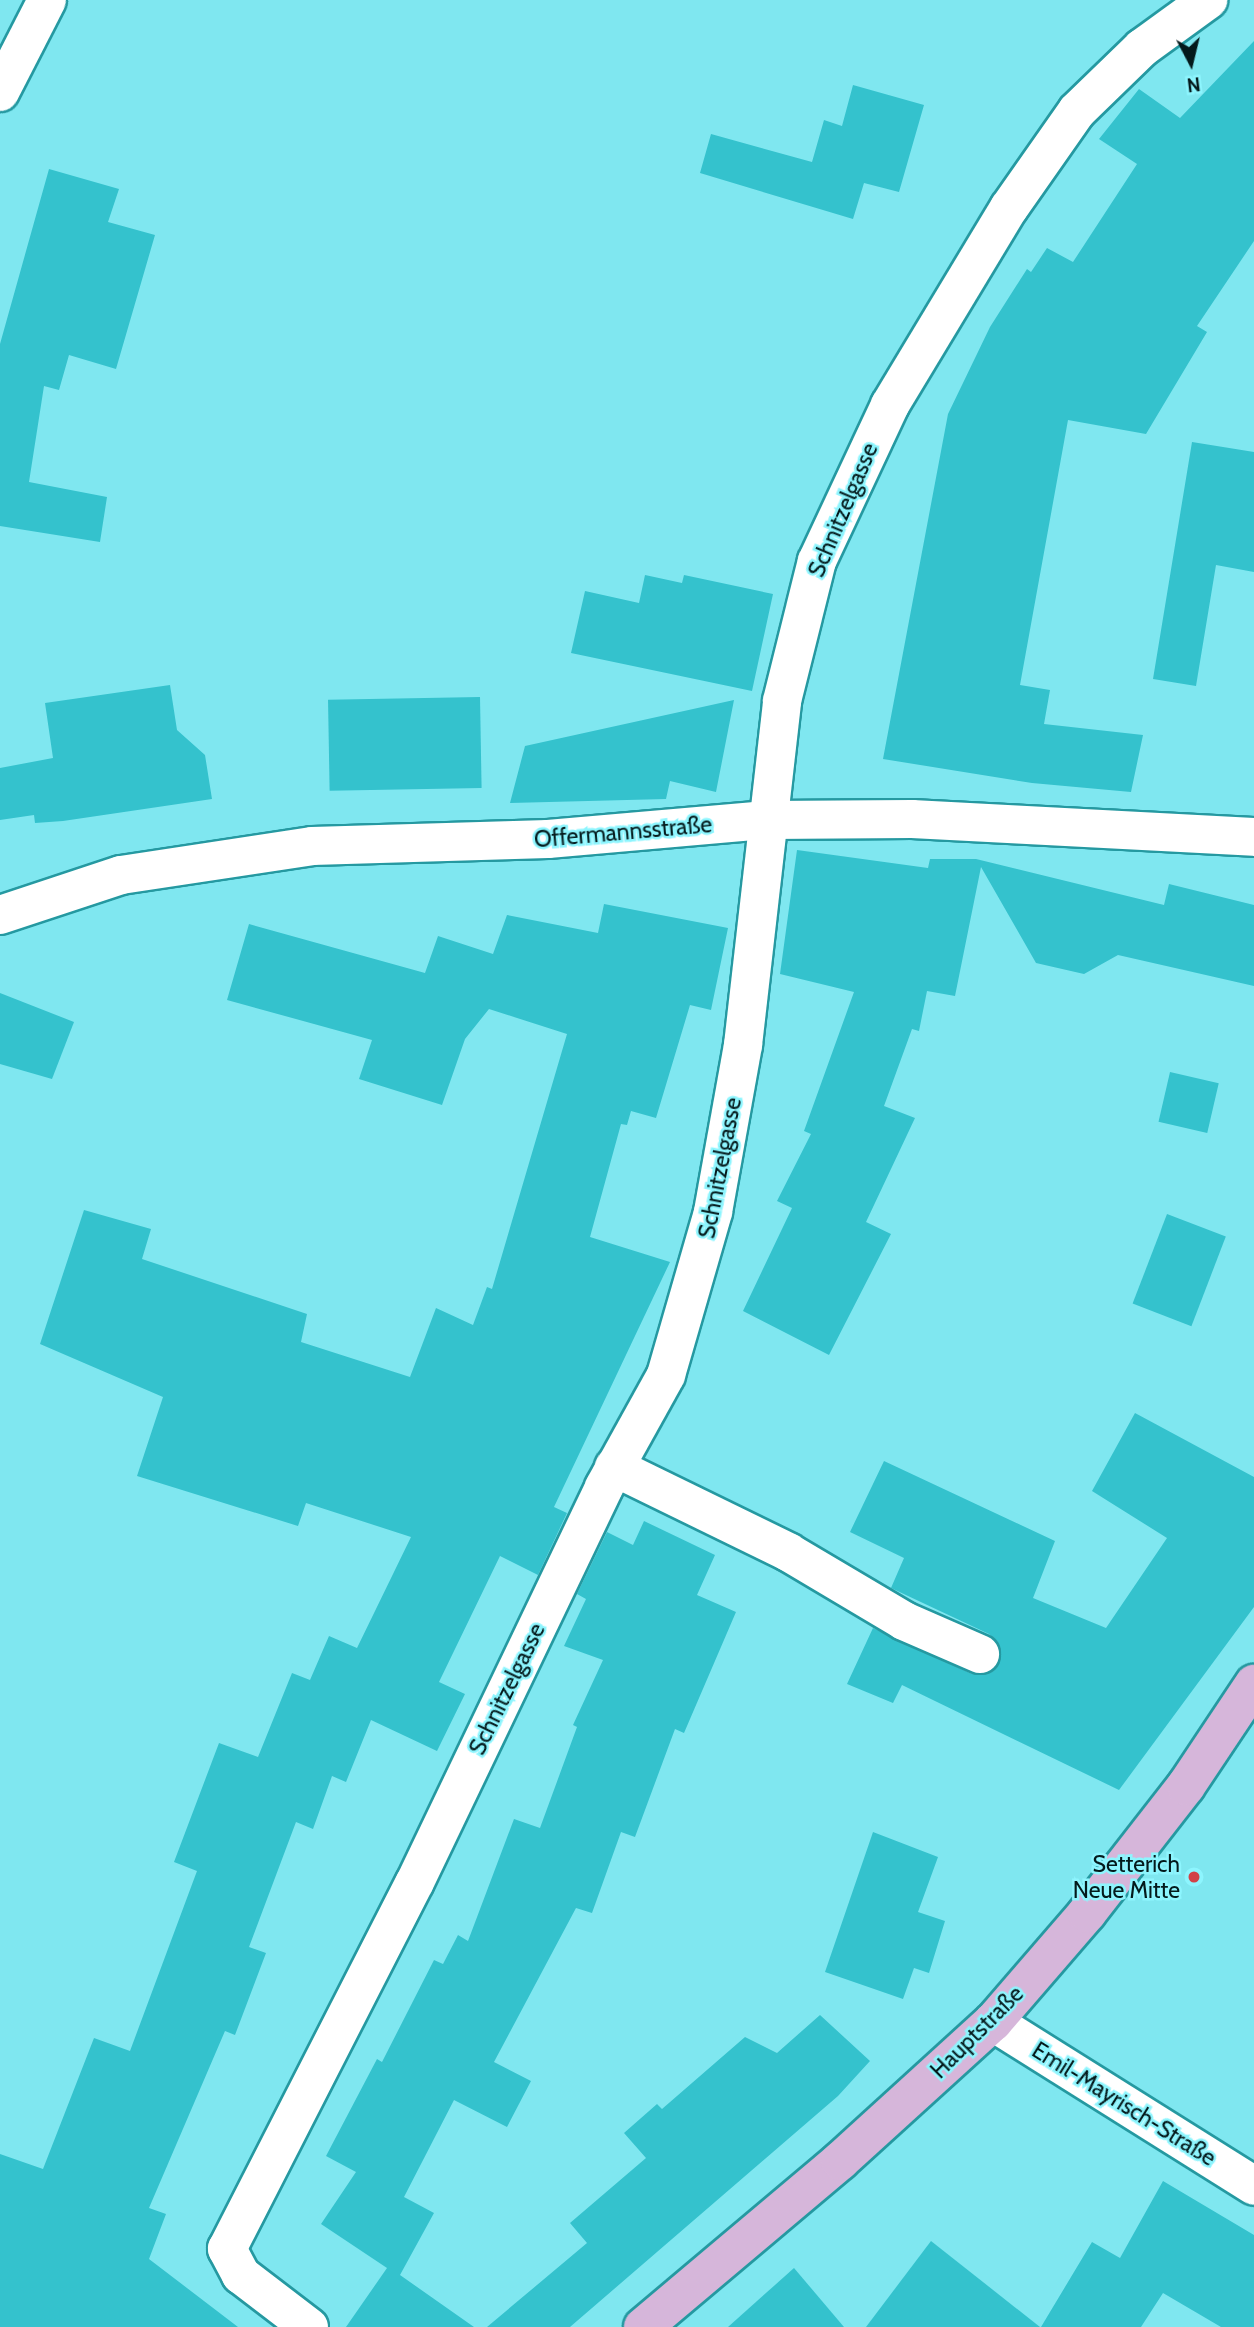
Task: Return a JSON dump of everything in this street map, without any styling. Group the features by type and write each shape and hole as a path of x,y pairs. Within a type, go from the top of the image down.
{"main road":[{"name":"Hauptstraße","path":"643,2327 840,2161 993,2022 1087,1913 1186,1786 1254,1684"}],"street":[{"path":"0,92 47,0"},
{"name":"Schnitzelgasse","path":"309,2327 242,2275 226,2249 415,1882 614,1467 666,1375 713,1212 743,1045 782,701 817,561 890,405 1009,208 1077,111 1142,48 1208,0"},
{"name":"Offermannsstraße","path":"0,915 121,875 312,846 548,839 767,820 912,820 1254,837"},
{"path":"614,1467 788,1552 904,1621 980,1654"},
{"name":"Emil-Mayrisch-Straße","path":"993,2022 1254,2186"}],"building":[{"path":"1254,41 1254,241 1197,326 1207,332 1146,434 1068,420 1020,685 1050,690 1044,724 1143,735 1131,792 1032,783 883,759 948,414 990,327 1027,269 1031,272 1047,248 1073,262 1137,164 1099,139 1139,89 1180,118"},
{"path":"853,85 924,105 899,192 864,183 853,219 700,173 711,134 812,162 824,120 842,126"},
{"path":"49,169 119,189 108,222 155,235 116,369 69,355 59,390 44,386 29,482 107,497 100,542 0,526 0,344"},
{"path":"1192,442 1254,452 1254,572 1216,565 1196,686 1153,679"},
{"path":"645,575 682,583 684,575 773,594 752,691 571,653 585,591 639,603"},
{"path":"170,685 177,730 205,755 212,799 63,821 35,823 34,815 0,820 0,768 53,758 45,703"},
{"path":"480,697 482,788 330,791 328,700"},
{"path":"734,700 716,792 670,781 666,799 510,803 525,746"},
{"path":"797,850 928,868 930,859 976,859 1164,905 1169,884 1254,905 1254,986 1118,955 1084,974 1036,963 981,867 955,996 927,991 919,1031 912,1029 884,1106 915,1118 866,1222 891,1234 829,1355 743,1311 792,1208 777,1201 811,1134 804,1131 854,992 780,974"},
{"path":"604,904 728,928 711,1010 690,1005 656,1118 631,1111 627,1125 621,1124 590,1237 670,1262 554,1507 567,1513 538,1575 500,1556 439,1682 465,1694 437,1751 371,1720 346,1782 332,1776 313,1829 296,1822 249,1947 266,1953 235,2035 225,2031 149,2208 166,2214 149,2259 238,2327 0,2327 0,2154 43,2169 94,2038 130,2051 197,1871 174,1862 219,1743 258,1757 292,1673 310,1680 329,1636 357,1648 411,1537 306,1503 298,1526 137,1476 163,1397 40,1344 84,1210 151,1229 142,1259 307,1314 301,1342 410,1377 436,1308 473,1325 487,1287 492,1289 567,1034 489,1009 465,1039 442,1105 359,1079 372,1040 227,1000 249,924 425,973 438,936 493,954 507,915 598,933"},
{"path":"0,993 74,1022 52,1079 0,1064"},
{"path":"1170,1072 1219,1083 1207,1133 1159,1122"},
{"path":"1167,1214 1226,1237 1191,1326 1133,1304"},
{"path":"1135,1413 1254,1477 1254,1607 1119,1790 902,1685 893,1703 847,1684 873,1628 972,1674 992,1672 1000,1662 998,1642 989,1634 891,1588 904,1558 850,1532 884,1461 1055,1541 1033,1598 1106,1628 1167,1538 1092,1491"},
{"path":"644,1521 715,1555 697,1595 736,1612 684,1733 675,1729 635,1837 621,1832 592,1913 576,1908 494,2062 531,2081 507,2127 454,2100 404,2197 434,2213 400,2275 474,2327 346,2327 387,2268 321,2224 356,2172 326,2156 377,2059 382,2062 434,1960 443,1964 458,1935 468,1941 514,1819 540,1828 577,1727 573,1725 603,1660 564,1646 586,1599 577,1594 607,1532 633,1545"},
{"path":"873,1832 938,1857 918,1912 945,1921 929,1973 914,1968 903,1999 825,1972"},
{"path":"820,2015 870,2061 838,2096 570,2327 487,2327 587,2243 570,2223 646,2158 624,2133 657,2104 662,2109 745,2037 777,2053"},
{"path":"1163,2181 1254,2235 1254,2327 1221,2327 1163,2293 1141,2327 1041,2327 1092,2242 1120,2258"},
{"path":"931,2241 1040,2327 866,2327"},
{"path":"794,2268 844,2327 728,2327"}],"place":[{"name":"Setterich Neue Mitte","path":"1194,1877"}]}
